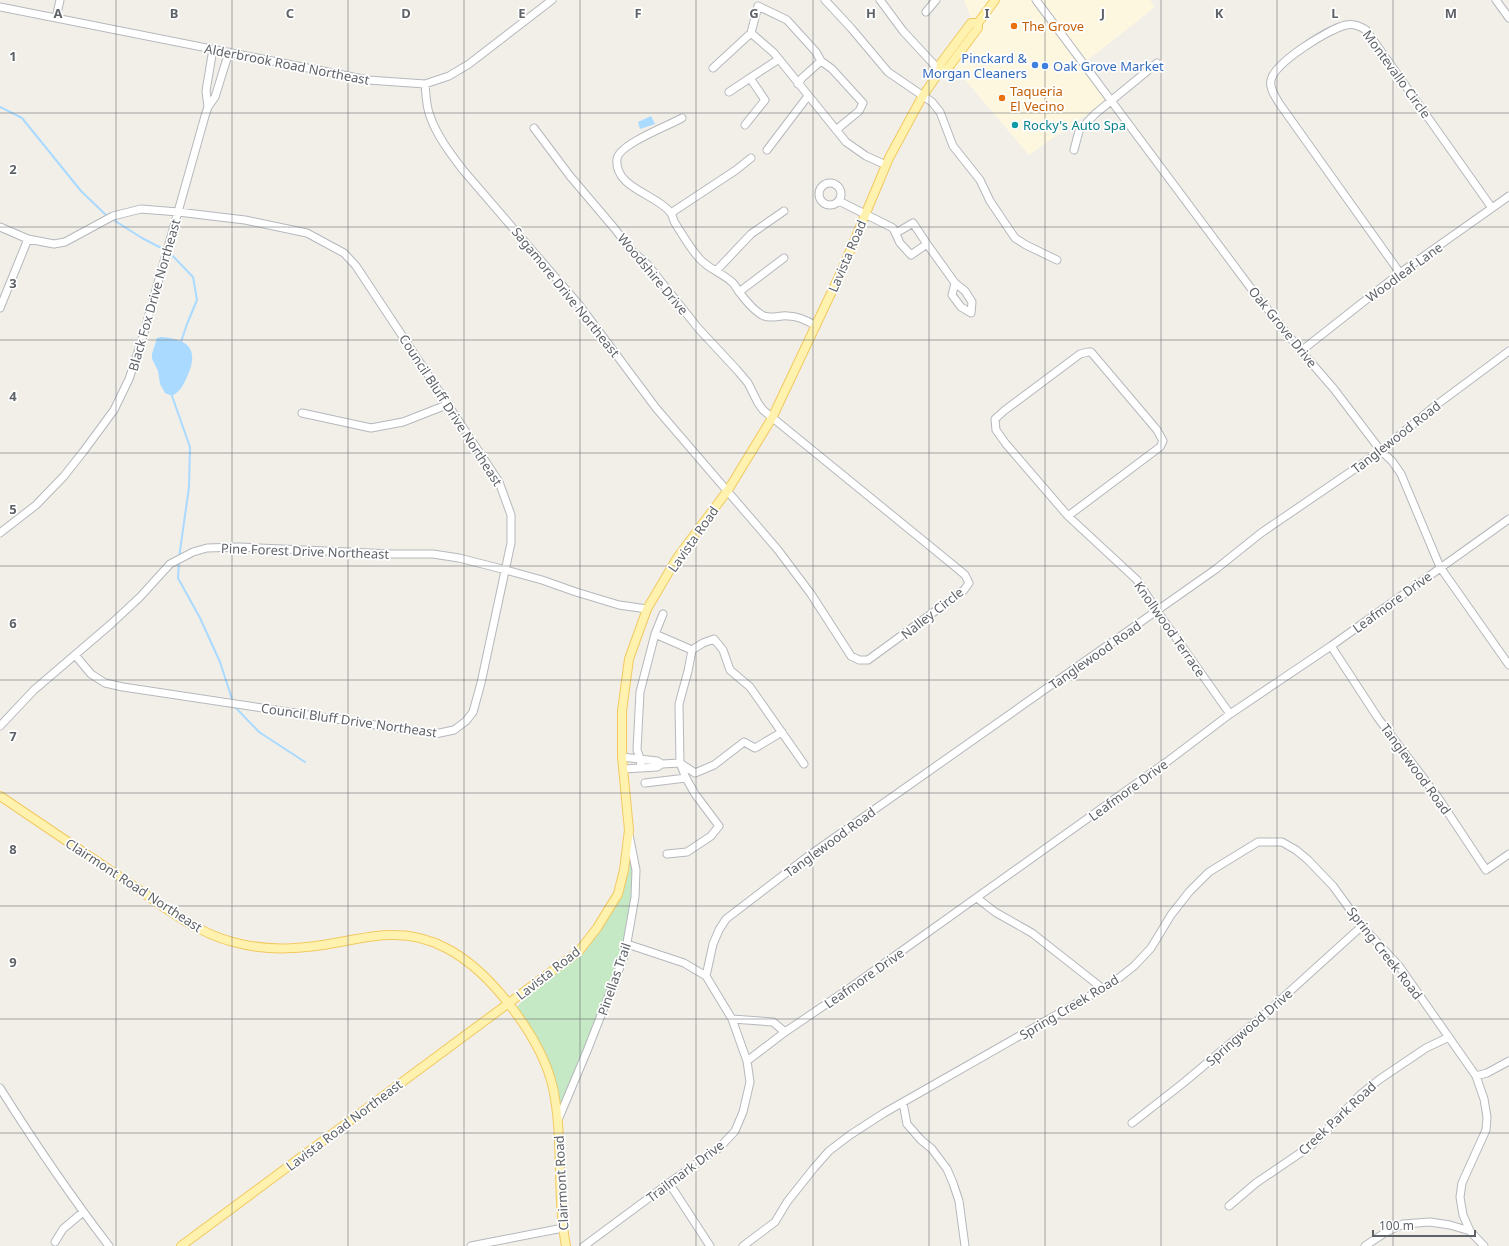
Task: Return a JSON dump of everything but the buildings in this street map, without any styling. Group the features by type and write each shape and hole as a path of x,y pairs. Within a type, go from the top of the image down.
{"main road":[{"name":"Lavista Road","path":"508,1004 579,951 597,928 618,894 624,870 629,830 622,757 622,711 629,659 647,609 677,558 728,490 772,418 816,326 886,165 922,97 940,71 941,63 971,24 978,23 995,0"},
{"name":"Clairmont Road Northeast","path":"0,796 183,920 212,935 248,946 277,949 312,947 378,935 396,935 416,938 445,947 468,962 482,975 508,1004 529,1033 542,1057 552,1086 558,1120"},
{"name":"Lavista Road Northeast","path":"181,1246 508,1004"},
{"name":"Clairmont Road","path":"558,1120 561,1208 566,1246"}],"street":[{"path":"56,18 60,0"},
{"name":"Alderbrook Road Northeast","path":"0,7 368,80 425,84 450,76 469,64 552,0"},
{"path":"825,0 888,72 922,97 932,102 940,112 953,146 980,180 990,201 1015,238 1057,260"},
{"path":"880,0 903,30 940,71"},
{"path":"926,12 936,0"},
{"name":"Oak Grove Drive","path":"1036,0 1212,236 1301,350 1334,389 1381,452 1392,461 1401,474 1440,567 1509,665"},
{"path":"1496,0 1509,18"},
{"path":"713,68 750,33 758,6 787,20 816,52 821,61 832,69 863,103 859,111 836,130"},
{"name":"Montevallo Circle","path":"1400,273 1278,103 1272,90 1271,80 1277,68 1306,46 1334,29 1347,24 1357,25 1366,30 1492,208"},
{"path":"750,33 774,53 846,142 866,156 886,165"},
{"name":"Black Fox Drive Northeast","path":"208,107 206,91 213,49"},
{"name":"Black Fox Drive Northeast","path":"0,533 36,505 64,476 114,410 129,379 141,343 208,107 215,96 229,52"},
{"path":"729,92 778,59"},
{"path":"798,84 802,78 821,61"},
{"path":"1074,150 1080,131 1095,114 1157,63"},
{"path":"745,125 765,100 750,78"},
{"name":"Sagamore Drive Northeast","path":"425,84 429,115 441,140 450,153 580,306 656,408 728,490"},
{"path":"767,150 808,96"},
{"path":"682,118 637,139 622,150 617,159 619,170 623,179 633,187 660,202 671,213 675,222 699,259 733,284 751,306 764,316 776,318 788,316 804,319 816,326"},
{"name":"Woodshire Drive","path":"534,128 570,176 630,249 647,264 698,328 737,370 748,384 758,403 772,418"},
{"path":"671,213 736,170 751,158"},
{"path":"839,201 841,195 840,188 829,182 822,185 819,191 819,197 823,203 829,205 839,201 893,228 900,243 911,255 927,244"},
{"name":"Woodleaf Lane","path":"1301,350 1400,273 1509,196"},
{"name":"Council Bluff Drive Northeast","path":"0,228 28,239 54,244 65,242 113,216 141,209 245,220 307,233 344,253 356,266 449,404 499,482 511,515 511,543 481,682 473,712 466,721 454,730 435,734 105,683 91,674 75,655"},
{"path":"716,271 751,234 784,211"},
{"path":"896,233 913,223 955,283"},
{"path":"0,308 28,239"},
{"path":"739,292 784,258"},
{"name":"Tanglewood Road","path":"706,976 713,944 719,930 726,919 746,903 814,853 1216,569 1262,533 1381,452 1435,406 1509,351"},
{"name":"Knollwood Terrace","path":"1068,516 1160,447 1163,441 1157,430 1091,352 1080,354 1005,410 995,419 996,430 1006,444 1068,516 1137,580 1157,611 1230,714"},
{"path":"302,413 371,428 403,422 449,404"},
{"name":"Nalley Circle","path":"728,490 778,550 810,594 851,656 859,660 868,660 883,650 964,590 969,583 965,575 953,564 772,418"},
{"name":"Leafmore Drive","path":"747,1061 785,1032 847,990 1168,761 1230,714 1331,646 1509,519"},
{"name":"Pine Forest Drive Northeast","path":"0,726 34,690 140,597 170,564 193,552 208,548 238,547 392,554 433,554 459,558 506,570 619,605 647,609"},
{"path":"640,768 640,758 637,750 640,692 655,634 663,614"},
{"path":"655,634 692,650"},
{"path":"667,854 686,852 711,836 719,826 695,794 680,763 679,704 692,650 703,643 714,639 723,650 730,670 750,687 804,764"},
{"name":"Tanglewood Road","path":"1331,646 1378,718 1437,796 1486,870 1509,854"},
{"path":"624,769 657,767 662,764 680,763 695,773 714,765 744,742 755,748 782,732"},
{"path":"622,757 640,758 657,761 662,764"},
{"path":"645,783 686,778"},
{"name":"Pinellas Trail","path":"558,1120 625,954 635,897 636,870 629,830"},
{"name":"Spring Creek Road","path":"743,1246 775,1222 787,1202 805,1180 830,1151 850,1135 884,1113 903,1104 1114,982 1129,970 1151,948 1171,915 1189,892 1209,872 1258,842 1282,842 1308,860 1333,886 1362,926 1398,966 1476,1076 1484,1099 1487,1117 1486,1130 1462,1183 1460,1197 1463,1215 1470,1231 1484,1246"},
{"path":"977,898 995,912 1032,933 1102,988"},
{"name":"Springwood Drive","path":"1132,1123 1187,1080 1256,1022 1362,926"},
{"path":"627,944 684,964 706,976"},
{"name":"Trailmark Drive","path":"584,1246 719,1148 735,1131 743,1112 750,1082 747,1061 732,1019 706,976"},
{"path":"732,1019 773,1022 785,1032"},
{"name":"Creek Park Road","path":"1229,1206 1256,1183 1312,1144 1360,1095 1380,1079 1426,1048 1449,1037"},
{"path":"1476,1076 1487,1073 1509,1061"},
{"path":"0,1088 38,1148 109,1246"},
{"path":"903,1104 907,1124 921,1140 932,1149 947,1169 959,1201 965,1246"},
{"path":"669,1183 710,1246"},
{"path":"55,1242 63,1229 83,1212"},
{"path":"1365,1246 1386,1232 1403,1224 1430,1222 1450,1225 1470,1231"},
{"path":"471,1246 563,1228"}],"shaded area":[{"path":"964,0 1150,0 1155,7 1084,63 1108,99 1029,155 949,61 973,23"}],"green space":[{"path":"629,830 636,870 627,944 561,1107 537,1046 513,1011 551,971 579,951 618,894"}],"water":[{"path":"651,116 655,124 640,129 638,122"},
{"path":"161,337 178,340 185,343 192,353 191,367 187,377 180,390 172,396 165,393 160,384 158,371 152,359 157,338"}],"waterway":[{"path":"0,107 22,118 81,191 108,217"},
{"path":"112,219 142,238 165,250"},
{"path":"169,252 193,277 197,300 181,342"},
{"path":"172,396 190,447 189,487 179,558"},
{"path":"179,562 178,578 200,618 220,662 233,702"},
{"path":"234,706 259,732 305,762"}],"place":[{"name":"The Grove","path":"1014,26"},
{"name":"Pinckard & Morgan Cleaners","path":"1035,65"},
{"name":"Oak Grove Market","path":"1045,66"},
{"name":"Taqueria El Vecino","path":"1002,98"},
{"name":"Rocky's Auto Spa","path":"1015,125"}]}
